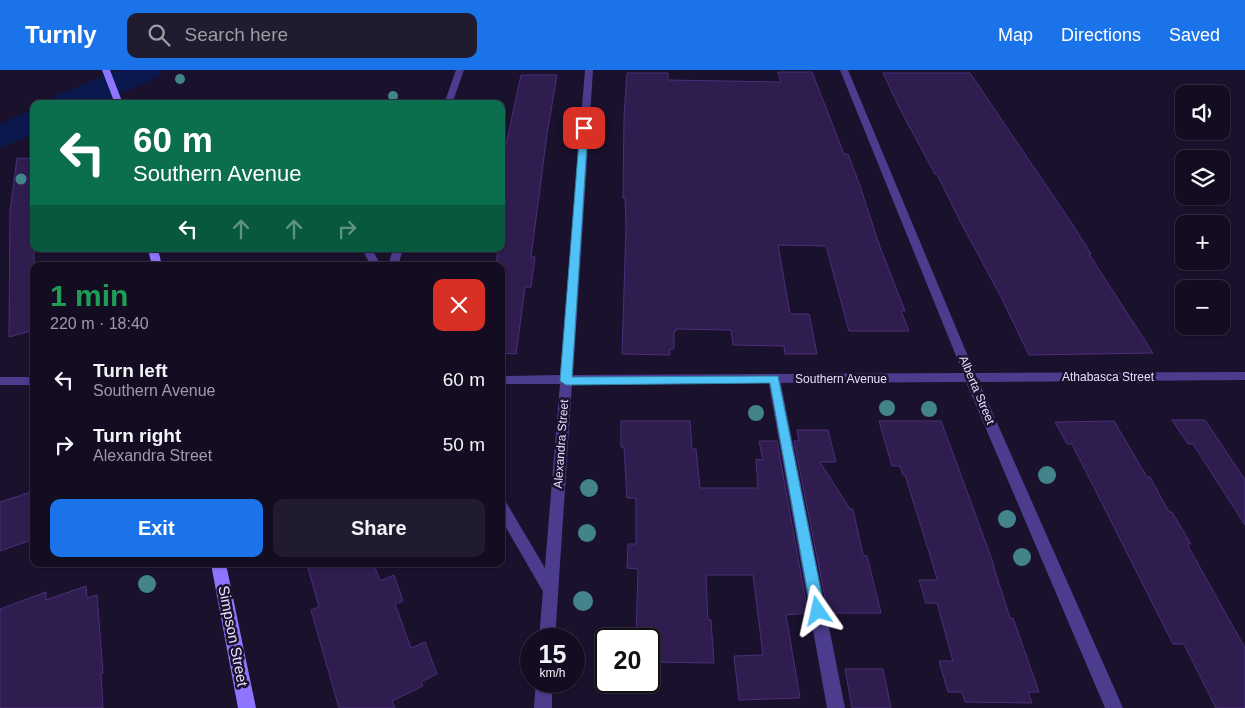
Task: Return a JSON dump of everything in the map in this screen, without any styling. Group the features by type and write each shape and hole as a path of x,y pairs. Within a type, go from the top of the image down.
{"main road":[{"path":"106,70 118,100"},
{"name":"Simpson Street","path":"219,567 248,708"}],"street":[{"path":"449,100 460,70"},
{"name":"Alexandra Street","path":"548,628 589,70"},
{"name":"Alberta Street","path":"844,70 972,378 1114,708"},
{"name":"Athabasca Street","path":"972,378 1245,376"},
{"name":"Southern Avenue","path":"505,380 972,378"},
{"path":"774,379 836,708"},
{"path":"0,381 30,381"},
{"path":"505,513 550,590"},
{"path":"542,708 543,693"}],"shaded area":[{"path":"76,87 79,100 52,100"},
{"path":"30,111 30,136 0,148 0,124"}],"building":[{"path":"778,72 812,72 844,154 848,154 859,183 880,247 905,311 901,311 909,331 849,331 826,246 778,245 790,314 809,314 817,354 785,354 784,346 733,345 731,330 676,329 674,331 674,349 670,349 670,355 622,354 626,226 625,198 623,198 624,116 627,73 668,73 668,80 781,82"},
{"path":"883,73 970,73 1073,225 1091,254 1089,254 1153,353 1029,355 1000,295 937,174 935,174 902,113"},
{"path":"521,75 557,75 547,134 531,257 535,257 531,287 525,287 516,354 505,353 505,262 496,262 498,252 505,252 505,149"},
{"path":"17,158 30,159 30,252 34,252 34,262 30,262 30,331 9,337 10,212"},
{"path":"1172,420 1205,420 1245,480 1245,525 1193,444 1188,444"},
{"path":"621,421 690,421 692,449 696,449 700,488 758,488 756,459 763,460 759,441 777,441 808,613 786,615 800,698 739,700 734,656 763,655 753,575 706,575 708,620 711,620 714,663 660,662 660,628 636,628 638,569 627,568 628,544 636,544 636,498 627,498 624,447 621,447"},
{"path":"879,421 941,421 994,565 1010,618 1013,618 1039,692 1028,692 1032,703 965,702 962,692 948,692 939,661 953,661 937,603 926,603 919,580 937,580 937,578 905,475 903,475 900,466 892,466"},
{"path":"1114,421 1147,477 1150,477 1169,512 1172,512 1191,544 1187,544 1245,648 1245,708 1216,708 1184,644 1173,644 1072,444 1067,444 1055,422"},
{"path":"797,430 828,430 836,462 820,462 850,509 853,509 863,555 867,556 881,613 828,613 794,441 799,441"},
{"path":"30,492 30,540 0,551 0,502"},
{"path":"308,567 375,567 380,581 394,575 403,601 395,604 411,648 425,642 437,674 421,682 423,686 392,701 395,708 339,708 311,610 319,607"},
{"path":"86,586 87,598 97,595 103,673 101,673 103,708 0,708 0,609 46,592 46,600"},
{"path":"845,669 883,669 891,708 852,708"}],"waterway":[{"path":"77,100 146,70"}],"route":[{"path":"584,128 566,381 774,379 818,611"}]}
